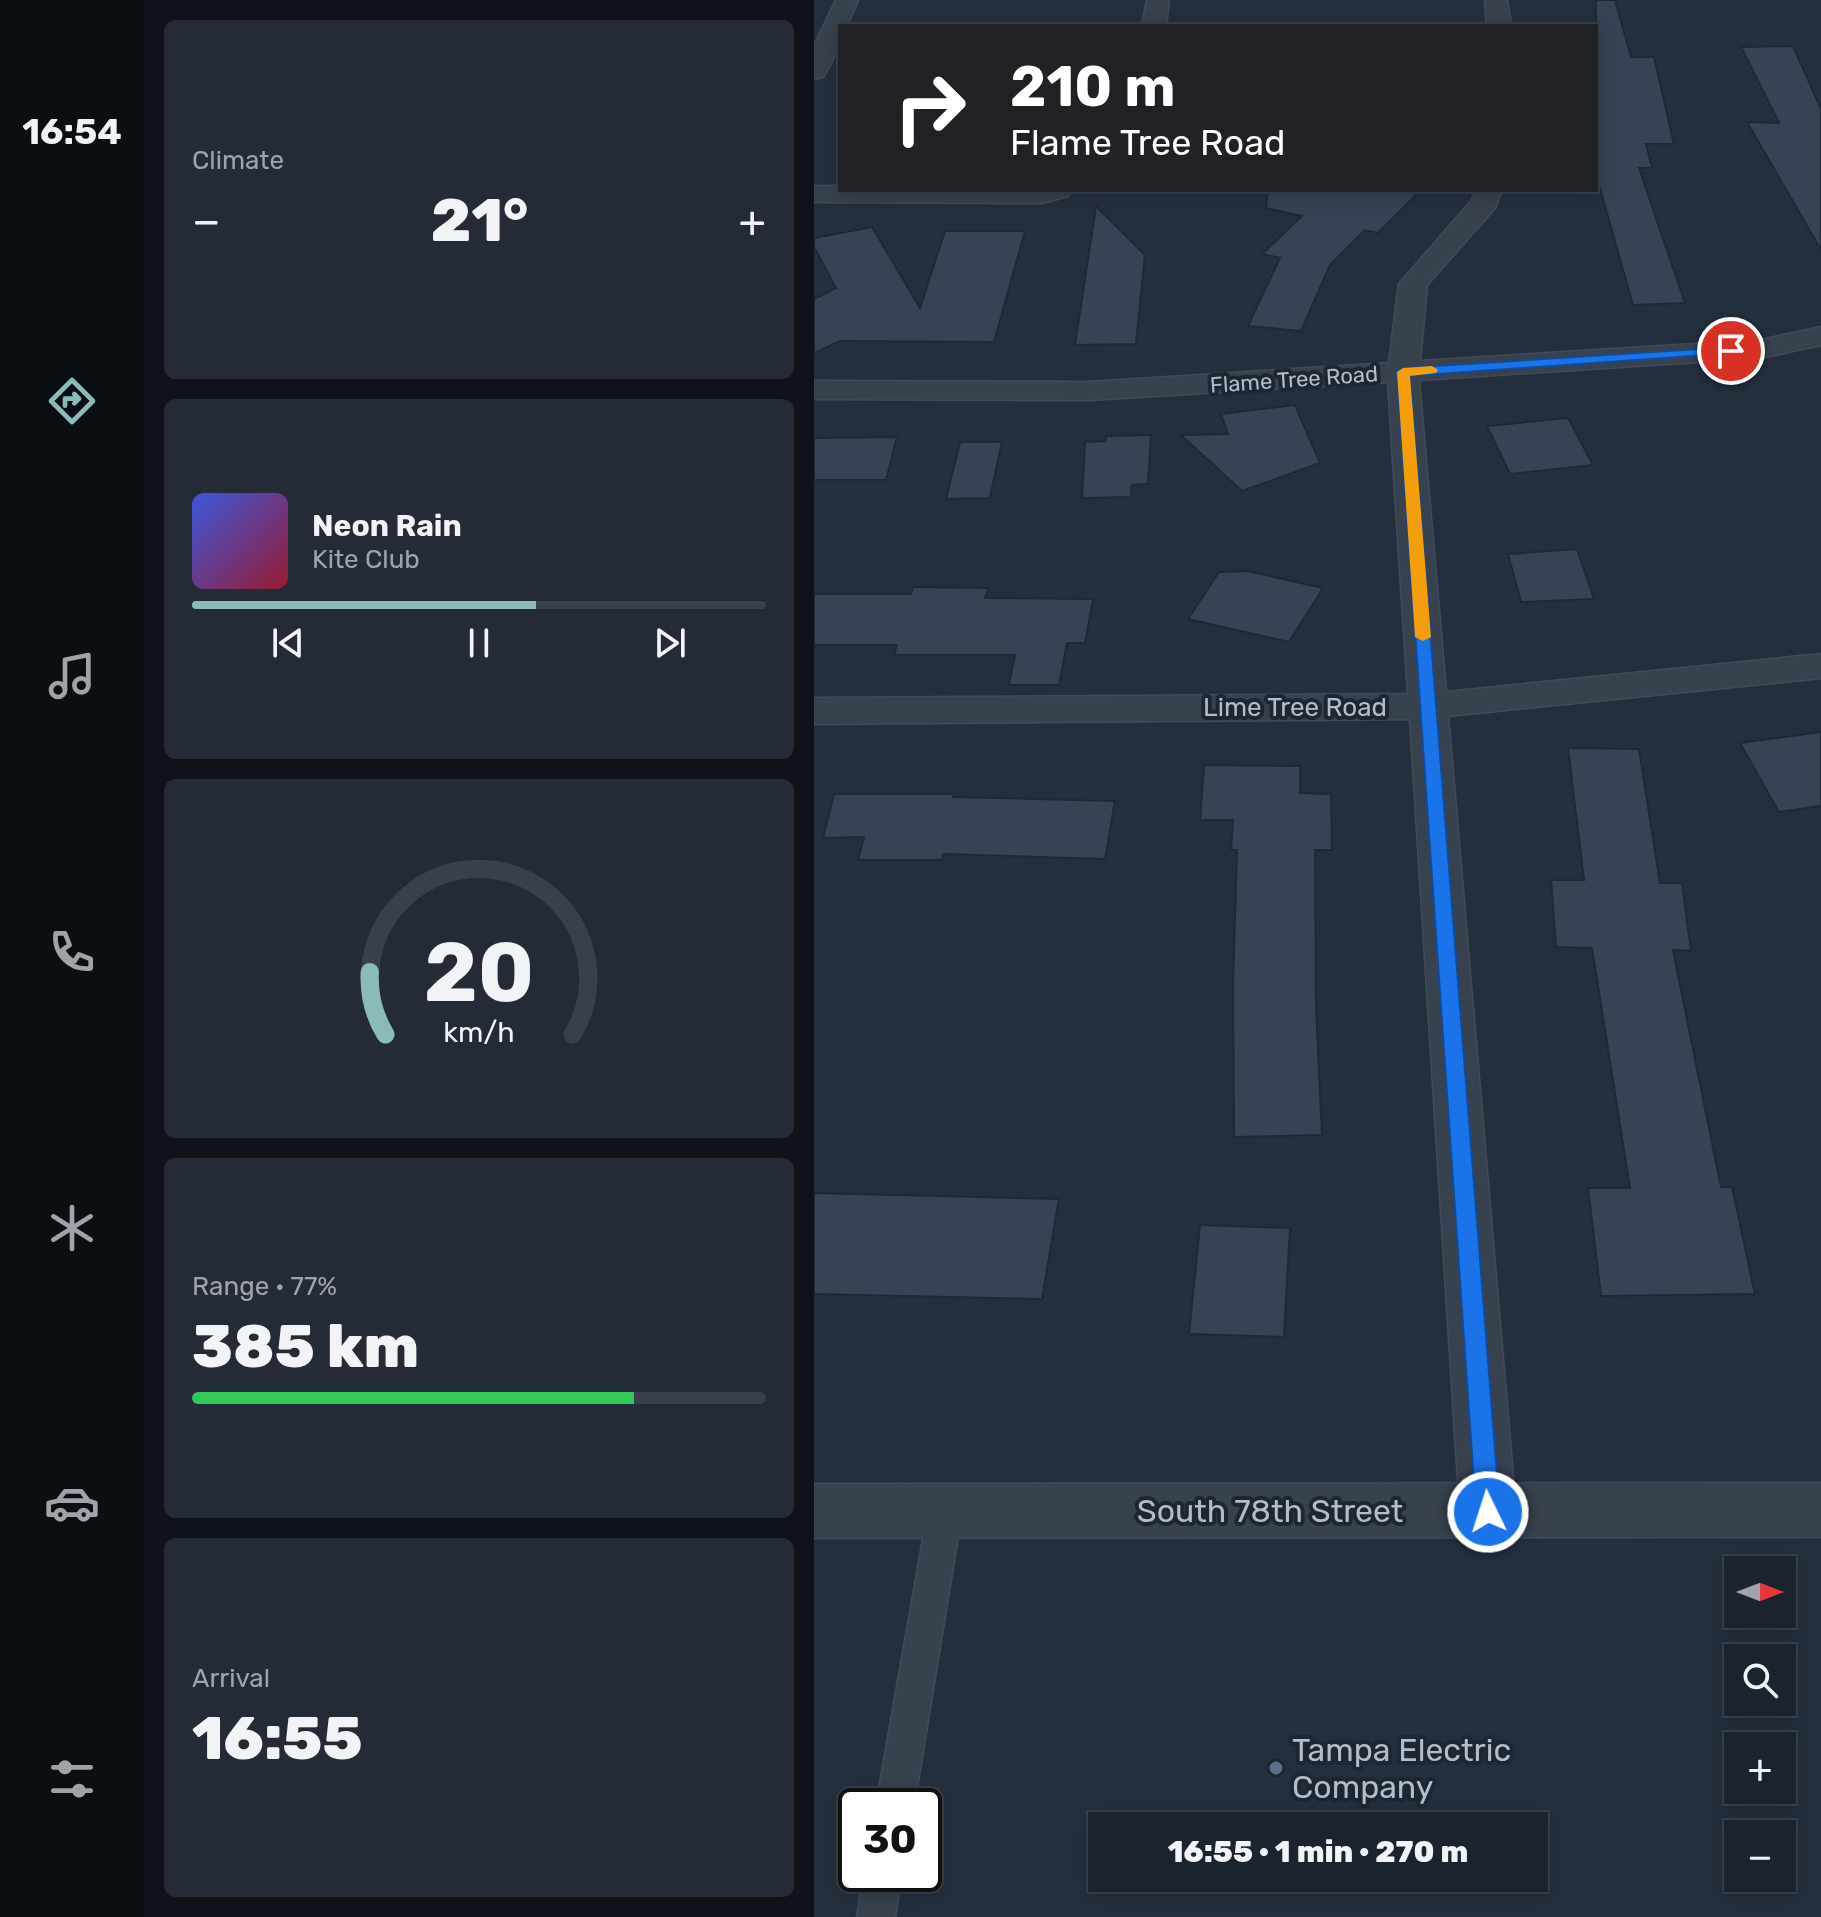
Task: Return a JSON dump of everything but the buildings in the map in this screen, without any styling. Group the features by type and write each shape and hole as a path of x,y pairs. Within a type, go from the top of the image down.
{"street":[{"path":"814,72 847,0"},
{"path":"1154,24 1158,0"},
{"path":"1496,0 1499,24"},
{"path":"814,194 1043,195 1053,192"},
{"path":"1488,192 1485,202 1413,284 1403,372 1488,1512"},
{"name":"Flame Tree Road","path":"814,390 1089,391 1761,349 1821,336"},
{"name":"Lime Tree Road","path":"814,711 1428,706 1821,666"},
{"name":"South 78th Street","path":"814,1511 1821,1510"}],"lane":[{"path":"898,1788 945,1511"},
{"path":"876,1917 880,1892"}],"slow traffic":[{"path":"1423,637 1403,372 1432,370"}],"place":[{"name":"Tampa Electric Company","path":"1276,1768"}],"route":[{"path":"1488,1512 1403,372 1731,351"}]}
